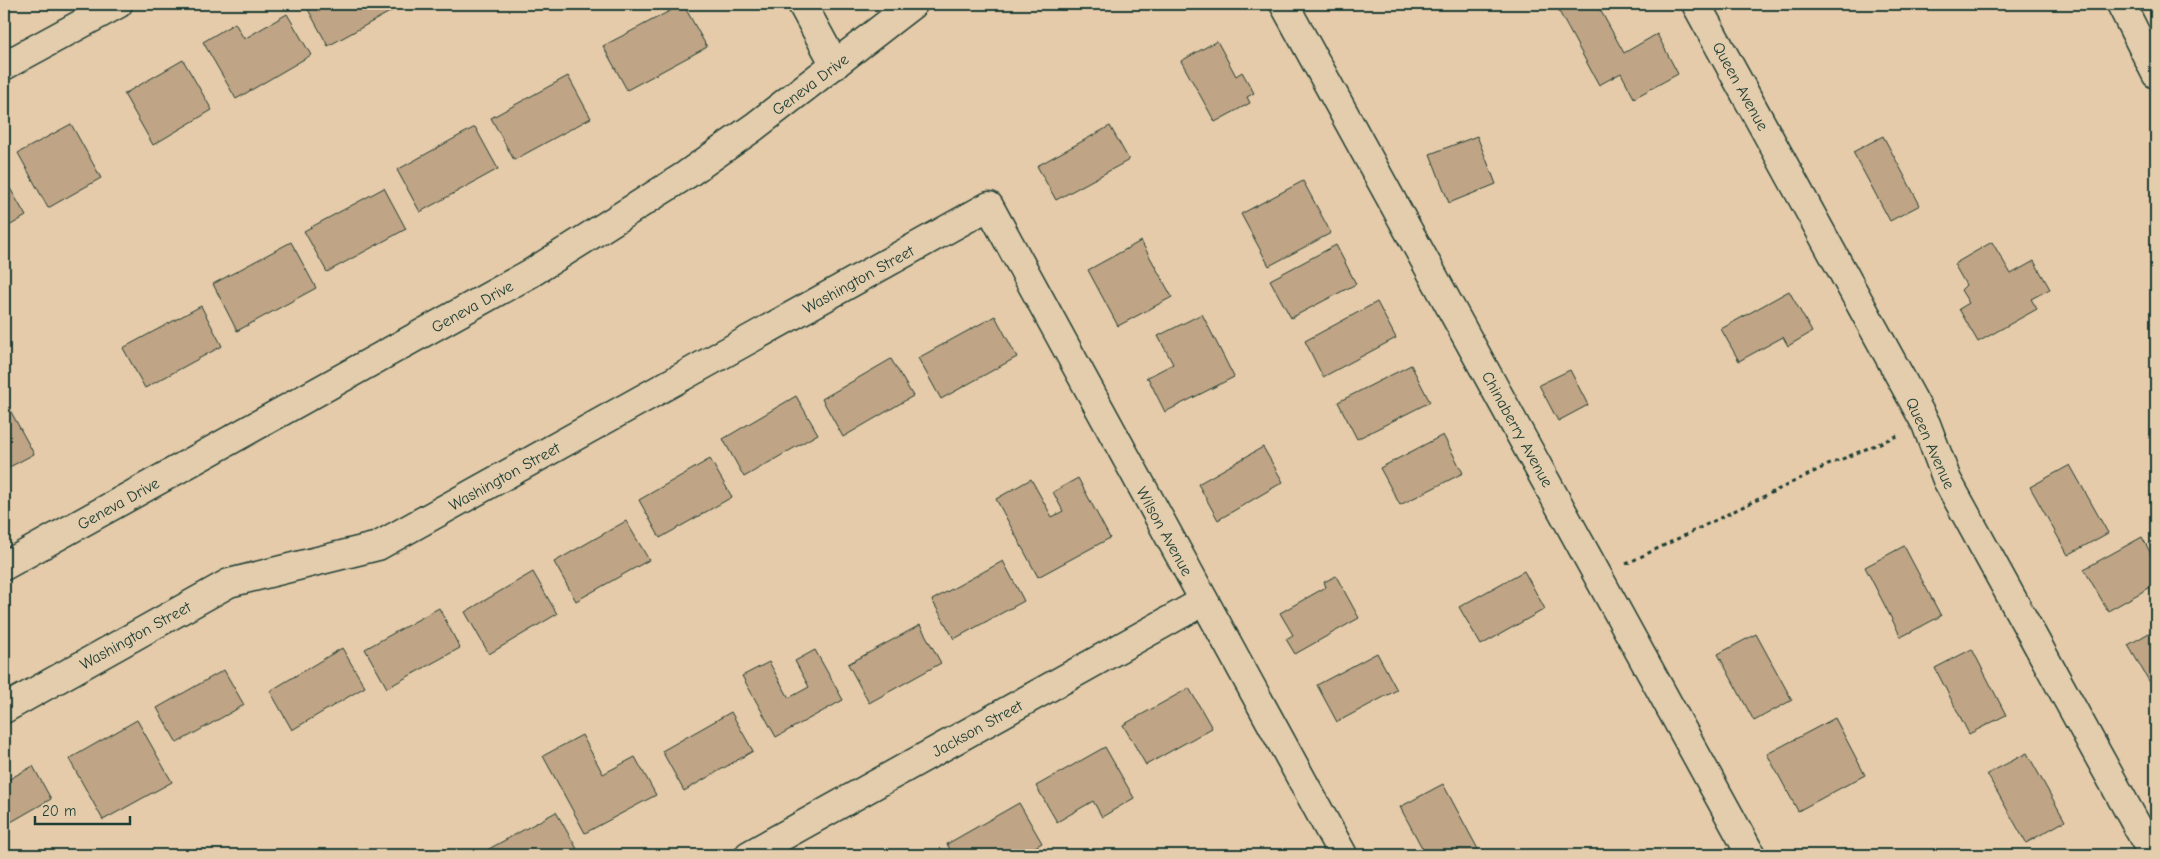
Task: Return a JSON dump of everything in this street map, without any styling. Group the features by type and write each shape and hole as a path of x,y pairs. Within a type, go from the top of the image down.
{"street":[{"path":"4,66 118,4"},
{"path":"802,4 835,65"},
{"name":"Geneva Drive","path":"4,566 531,274 686,175 754,127 913,4"},
{"name":"Chinaberry Avenue","path":"1284,4 1751,855"},
{"name":"Queen Avenue","path":"1696,4 1926,424 1947,480 2152,855"},
{"path":"2121,4 2156,74"},
{"name":"Wilson Avenue","path":"989,206 1342,855"},
{"name":"Washington Street","path":"4,709 229,583 378,546 989,206"},
{"name":"Jackson Street","path":"750,855 1204,602"}],"path":[{"path":"1599,578 1828,465 1926,424"}],"building":[{"path":"305,4 395,4 397,8 328,46"},
{"path":"683,4 707,47 627,90 603,46"},
{"path":"1555,4 1597,4 1624,53 1657,34 1678,74 1634,98 1621,73 1599,85"},
{"path":"287,14 311,55 236,99 203,42 235,23 244,39"},
{"path":"1217,41 1236,76 1242,72 1254,93 1247,97 1250,103 1215,122 1181,61"},
{"path":"183,60 212,110 153,145 124,94"},
{"path":"568,76 591,118 514,160 491,118"},
{"path":"71,124 101,178 48,208 18,153"},
{"path":"1110,126 1129,160 1056,200 1037,166"},
{"path":"475,127 498,169 420,212 397,170"},
{"path":"1477,136 1496,184 1449,203 1430,154"},
{"path":"1883,136 1920,205 1890,221 1853,152"},
{"path":"4,178 26,216 4,229"},
{"path":"1303,181 1331,233 1269,266 1241,214"},
{"path":"384,188 406,229 327,272 304,231"},
{"path":"1141,241 1172,297 1118,326 1088,270"},
{"path":"291,242 316,288 237,331 213,284"},
{"path":"1992,242 2011,274 2034,261 2050,289 2031,299 2037,309 1978,342 1959,309 1969,303 1961,290 1966,285 1954,264"},
{"path":"1336,245 1356,284 1291,318 1270,280"},
{"path":"1789,291 1812,332 1788,346 1783,337 1739,361 1721,329"},
{"path":"1377,302 1396,338 1323,377 1305,341"},
{"path":"201,306 222,346 145,388 123,348"},
{"path":"1202,314 1234,377 1165,412 1148,378 1146,378 1173,364 1158,336"},
{"path":"995,316 1017,357 941,399 918,358"},
{"path":"891,359 913,396 843,437 822,399"},
{"path":"1411,365 1430,402 1357,439 1338,402"},
{"path":"1570,370 1588,405 1558,421 1539,385"},
{"path":"796,396 818,434 744,477 723,439"},
{"path":"10,410 34,454 4,470 4,414"},
{"path":"1443,435 1463,473 1400,505 1380,468"},
{"path":"1263,447 1283,482 1218,520 1198,484"},
{"path":"710,459 732,497 660,538 639,500"},
{"path":"2070,465 2108,533 2068,555 2030,487"},
{"path":"1078,478 1110,538 1038,577 996,499 1031,479 1052,517 1063,511 1053,492"},
{"path":"626,521 649,560 576,601 554,562"},
{"path":"2142,537 2156,563 2156,584 2108,611 2084,569"},
{"path":"1904,546 1941,616 1901,637 1865,567"},
{"path":"1003,561 1024,601 954,639 932,600"},
{"path":"1524,571 1545,609 1481,645 1459,607"},
{"path":"533,572 557,614 489,654 465,612"},
{"path":"1336,576 1359,618 1295,654 1286,639 1293,635 1280,613 1326,587 1324,582"},
{"path":"439,608 460,648 387,688 365,649"},
{"path":"920,625 941,663 869,703 848,664"},
{"path":"2156,629 2156,684 2152,686 2128,645"},
{"path":"1756,634 1792,700 1754,721 1718,654"},
{"path":"342,648 365,687 292,730 270,691"},
{"path":"1972,649 2006,715 1969,734 1935,668"},
{"path":"815,650 843,700 776,737 742,676 769,662 789,698 809,687 795,661"},
{"path":"1377,653 1397,690 1337,722 1317,685"},
{"path":"224,670 244,705 177,743 157,708"},
{"path":"1189,688 1212,728 1146,765 1123,725"},
{"path":"731,712 753,751 684,791 662,751"},
{"path":"1835,718 1865,775 1798,811 1767,754"},
{"path":"137,720 172,782 103,820 69,759"},
{"path":"582,735 603,774 635,757 656,795 585,833 543,756"},
{"path":"1105,747 1134,798 1102,817 1093,801 1057,822 1036,786"},
{"path":"2027,753 2065,821 2026,843 1987,774"},
{"path":"33,766 51,799 4,826 4,782"},
{"path":"1443,784 1479,851 1471,855 1426,855 1400,807"},
{"path":"1019,803 1042,843 1021,855 953,855 947,844"},
{"path":"556,812 577,849 565,855 478,855"}]}
